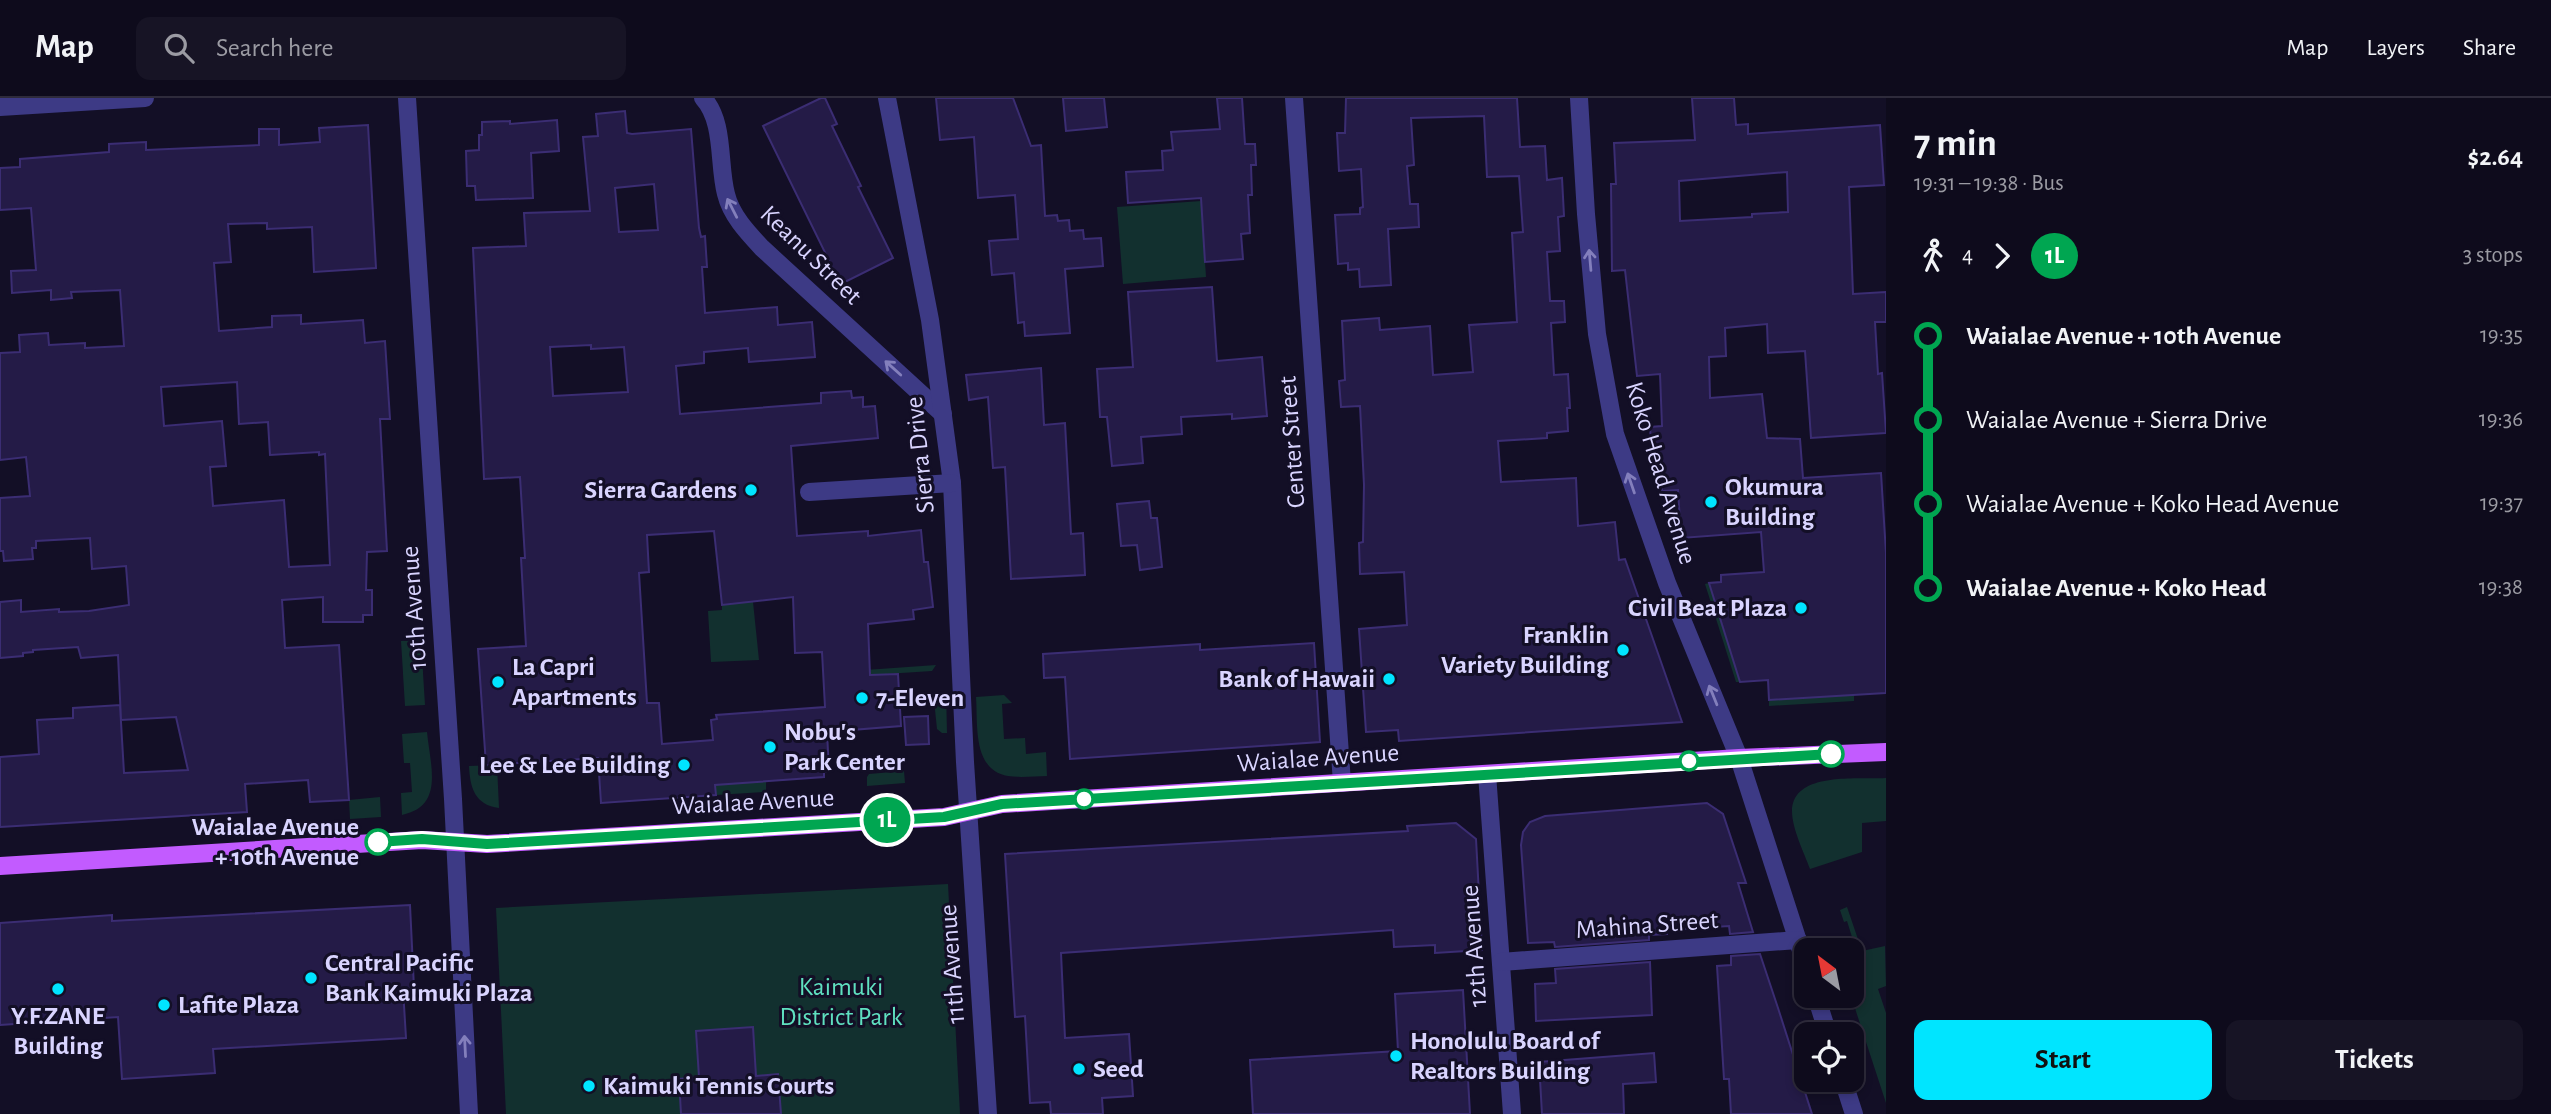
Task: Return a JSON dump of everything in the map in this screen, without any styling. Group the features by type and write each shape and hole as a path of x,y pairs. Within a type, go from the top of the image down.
{"main road":[{"name":"Waialae Avenue","path":"0,866 422,839 487,844 944,817 1002,804 1739,758 1886,752"}],"street":[{"path":"0,107 145,98"},
{"name":"10th Avenue","path":"407,98 469,1114"},
{"name":"Keanu Street","path":"703,98 715,118 726,195 731,208 747,231 762,248 943,414"},
{"name":"Sierra Drive","path":"887,98 918,249 952,483 968,811"},
{"name":"Center Street","path":"1294,98 1342,783"},
{"name":"Koko Head Avenue","path":"1579,98 1596,321 1615,434 1667,583 1739,758 1797,938"},
{"path":"809,492 952,483"},
{"name":"12th Avenue","path":"1487,774 1512,1114"},
{"name":"11th Avenue","path":"968,811 988,1114"},
{"name":"Mahina Street","path":"1501,962 1794,940"},
{"path":"1847,1092 1854,1114"}],"green space":[{"path":"1201,201 1206,277 1123,284 1117,207"},
{"path":"1709,583 1740,682 1736,682 1705,584"},
{"path":"753,602 759,660 711,662 708,611 722,610 722,605"},
{"path":"421,640 425,705 405,706 401,641"},
{"path":"936,665 932,671 824,678 823,673"},
{"path":"946,691 947,733 942,733 937,729 934,700"},
{"path":"1004,695 1012,703 1002,704 1004,739 1025,738 1026,754 1046,752 1047,776 1008,776 996,772 988,765 979,744 976,697"},
{"path":"1854,695 1854,701 1769,706 1769,700"},
{"path":"427,732 432,770 430,793 416,810 402,815 401,793 412,792 410,763 404,763 402,734"},
{"path":"497,765 499,808 484,803 475,794 469,766"},
{"path":"904,771 905,783 867,786 869,774"},
{"path":"1886,778 1886,821 1862,823 1862,852 1810,869 1794,825 1792,811 1795,798 1803,789 1829,780"},
{"path":"715,779 766,781 766,792 716,795"},
{"path":"380,797 381,817 350,819 349,800"},
{"name":"Kaimuki District Park","path":"948,884 960,1114 506,1114 496,908"},
{"path":"1847,907 1858,938 1852,938 1840,910"},
{"path":"1885,946 1886,986 1878,989 1886,1013 1886,1103 1864,1036 1864,1022 1860,1022 1855,1008 1864,1008 1864,951"}],"building":[{"path":"825,98 837,124 832,126 893,258 847,281 839,281 763,126"},
{"path":"936,98 1013,98 1031,146 1041,145 1045,216 1057,215 1058,221 1069,220 1070,231 1083,230 1084,239 1101,238 1103,266 1065,269 1070,333 1025,336 1024,322 1018,323 1014,273 992,275 989,241 1018,239 1015,195 978,198 974,137 940,140"},
{"path":"1063,98 1104,98 1107,127 1066,131"},
{"path":"1217,98 1242,98 1245,144 1255,144 1256,165 1251,165 1252,195 1248,195 1250,233 1241,234 1243,259 1205,262 1201,198 1128,203 1126,172 1163,170 1162,151 1173,150 1171,132 1220,129"},
{"path":"1346,98 1517,98 1520,147 1545,146 1547,180 1562,178 1564,216 1558,217 1560,251 1547,252 1550,301 1564,301 1565,322 1551,323 1554,375 1568,374 1568,431 1547,433 1547,438 1498,441 1501,482 1576,478 1578,526 1615,522 1619,560 1625,559 1682,722 1399,741 1398,730 1366,732 1359,629 1407,625 1404,572 1360,574 1359,543 1363,542 1364,485 1360,406 1341,407 1339,381 1345,380 1342,321 1379,318 1380,330 1430,326 1433,375 1473,372 1469,325 1517,322 1512,233 1523,232 1519,176 1487,177 1484,116 1411,118 1414,165 1407,166 1410,204 1418,204 1419,227 1388,229 1391,285 1360,287 1359,269 1348,270 1348,263 1338,264 1335,215 1360,214 1360,208 1363,207 1361,169 1339,171 1337,133 1345,133"},
{"path":"1692,98 1734,98 1736,125 1748,124 1748,134 1880,125 1884,185 1849,187 1853,294 1886,292 1886,322 1875,322 1878,374 1882,373 1886,433 1811,438 1805,351 1768,353 1767,324 1725,328 1726,356 1709,357 1710,398 1762,394 1767,438 1800,439 1803,478 1881,473 1886,553 1886,693 1769,700 1768,680 1740,682 1709,583 1721,582 1721,575 1764,572 1761,532 1681,538 1678,490 1662,491 1660,457 1652,458 1650,427 1662,426 1660,374 1637,376 1625,270 1612,271 1611,184 1616,184 1614,143 1695,140","holes":["1787,172 1788,212 1680,221 1679,181"]},
{"path":"625,111 627,133 632,134 691,129 699,228 701,237 705,236 707,267 702,267 705,313 777,307 778,325 812,322 815,357 749,362 748,348 704,352 704,363 676,366 680,414 821,403 821,393 851,391 852,398 863,397 863,407 875,406 878,438 791,446 797,536 868,531 868,536 921,530 933,607 913,610 914,619 868,624 870,675 898,674 901,726 827,732 829,771 824,772 824,777 715,785 716,795 601,803 598,758 486,765 478,649 526,646 521,558 525,558 520,477 484,479 473,248 526,246 524,213 590,211 583,137 598,136 596,114","holes":["654,184 658,230 619,232 615,188","550,347 624,347 628,392 553,396","714,531 722,605 793,597 795,653 822,652 825,707 716,715 717,719 711,720 713,740 662,744 659,703 647,703 639,573 649,572 647,535"]},
{"path":"557,120 559,151 531,153 533,198 476,200 475,186 467,186 466,151 479,150 482,122 510,121 510,124"},
{"path":"368,125 376,268 314,272 312,227 267,229 267,223 228,224 231,262 214,263 219,331 272,327 272,316 301,315 301,324 363,320 365,343 385,341 390,419 380,419 387,551 367,552 366,590 372,590 372,615 363,615 363,622 323,622 323,597 282,600 285,648 339,645 349,800 310,802 308,780 245,784 247,812 0,827 0,757 39,754 37,720 73,718 73,708 120,705 124,773 188,770 176,717 121,720 118,655 81,658 78,647 33,650 23,653 23,656 0,658 0,602 21,600 21,612 59,609 59,612 89,611 129,605 126,566 92,569 90,538 36,541 36,548 32,548 33,559 4,561 3,551 0,551 0,498 30,496 26,457 0,460 0,353 20,352 19,335 48,333 49,345 85,343 85,348 124,346 120,290 71,292 72,298 51,300 51,290 12,293 11,271 36,270 31,208 0,210 0,168 20,167 20,159 109,152 109,144 146,142 146,150 259,145 259,129 279,129 279,145 320,142 319,128","holes":["237,382 239,424 268,422 270,455 319,452 319,455 325,454 330,565 289,567 284,500 213,506 210,467 226,466 222,421 164,426 161,387"]},
{"path":"1212,287 1217,361 1262,357 1267,416 1232,419 1232,414 1181,417 1182,434 1141,437 1143,463 1112,466 1107,417 1100,417 1097,369 1133,367 1128,292"},
{"path":"1041,368 1044,425 1065,423 1071,534 1083,533 1085,575 1011,579 1005,467 993,468 988,397 969,400 966,375"},
{"path":"1149,501 1151,518 1157,518 1162,567 1140,570 1137,545 1121,546 1117,504"},
{"path":"1314,643 1320,742 1070,759 1065,677 1044,678 1043,654 1200,644 1200,650"},
{"path":"928,716 929,744 906,745 904,717"},
{"path":"1707,803 1723,814 1746,883 1738,883 1753,932 1730,934 1729,926 1667,930 1667,934 1649,935 1649,940 1555,947 1554,942 1528,943 1521,845 1523,832 1530,822 1545,816"},
{"path":"1456,823 1476,839 1482,950 1435,953 1435,945 1394,947 1393,930 1061,953 1065,1038 1129,1034 1133,1096 1102,1098 1103,1114 1051,1114 1050,1102 1030,1103 1025,1016 1015,1017 1005,854 1408,831 1407,826"},
{"path":"410,905 414,988 403,989 406,1038 213,1049 215,1073 122,1079 118,1017 0,1025 0,923 112,915 112,921"},
{"path":"1760,954 1794,1059 1794,1092 1805,1092 1812,1114 1731,1114 1729,1079 1724,1079 1717,966 1731,965 1731,956"},
{"path":"1650,962 1652,1015 1536,1021 1535,984 1556,983 1555,969"},
{"name":"Honolulu Board of Realtors Building","path":"1463,990 1470,1114 1253,1114 1250,1060 1398,1051 1395,994"},
{"path":"753,1027 756,1076 778,1074 781,1114 681,1114 679,1079 699,1077 696,1031"},
{"path":"1654,1053 1656,1082 1623,1084 1624,1114 1542,1114 1539,1062"}],"bus line":[{"name":"1L","path":"378,842 422,839 487,844 944,817 1002,804 1831,754"}],"place":[{"name":"Sierra Gardens","path":"751,490"},
{"name":"Okumura Building","path":"1711,502"},
{"name":"Civil Beat Plaza","path":"1801,608"},
{"name":"Franklin Variety Building","path":"1623,650"},
{"name":"Bank of Hawaii","path":"1389,679"},
{"name":"La Capri Apartments","path":"498,682"},
{"name":"7-Eleven","path":"862,698"},
{"name":"Nobu's Park Center","path":"770,747"},
{"name":"Lee & Lee Building","path":"684,765"},
{"name":"Waialae Avenue + 10th Avenue","path":"378,842"},
{"name":"Central Pacific Bank Kaimuki Plaza","path":"311,978"},
{"name":"Y.F.ZANE Building","path":"58,989"},
{"name":"Lafite Plaza","path":"164,1005"},
{"name":"Honolulu Board of Realtors Building","path":"1396,1056"},
{"name":"Seed","path":"1079,1069"},
{"name":"Kaimuki Tennis Courts","path":"589,1086"}]}
